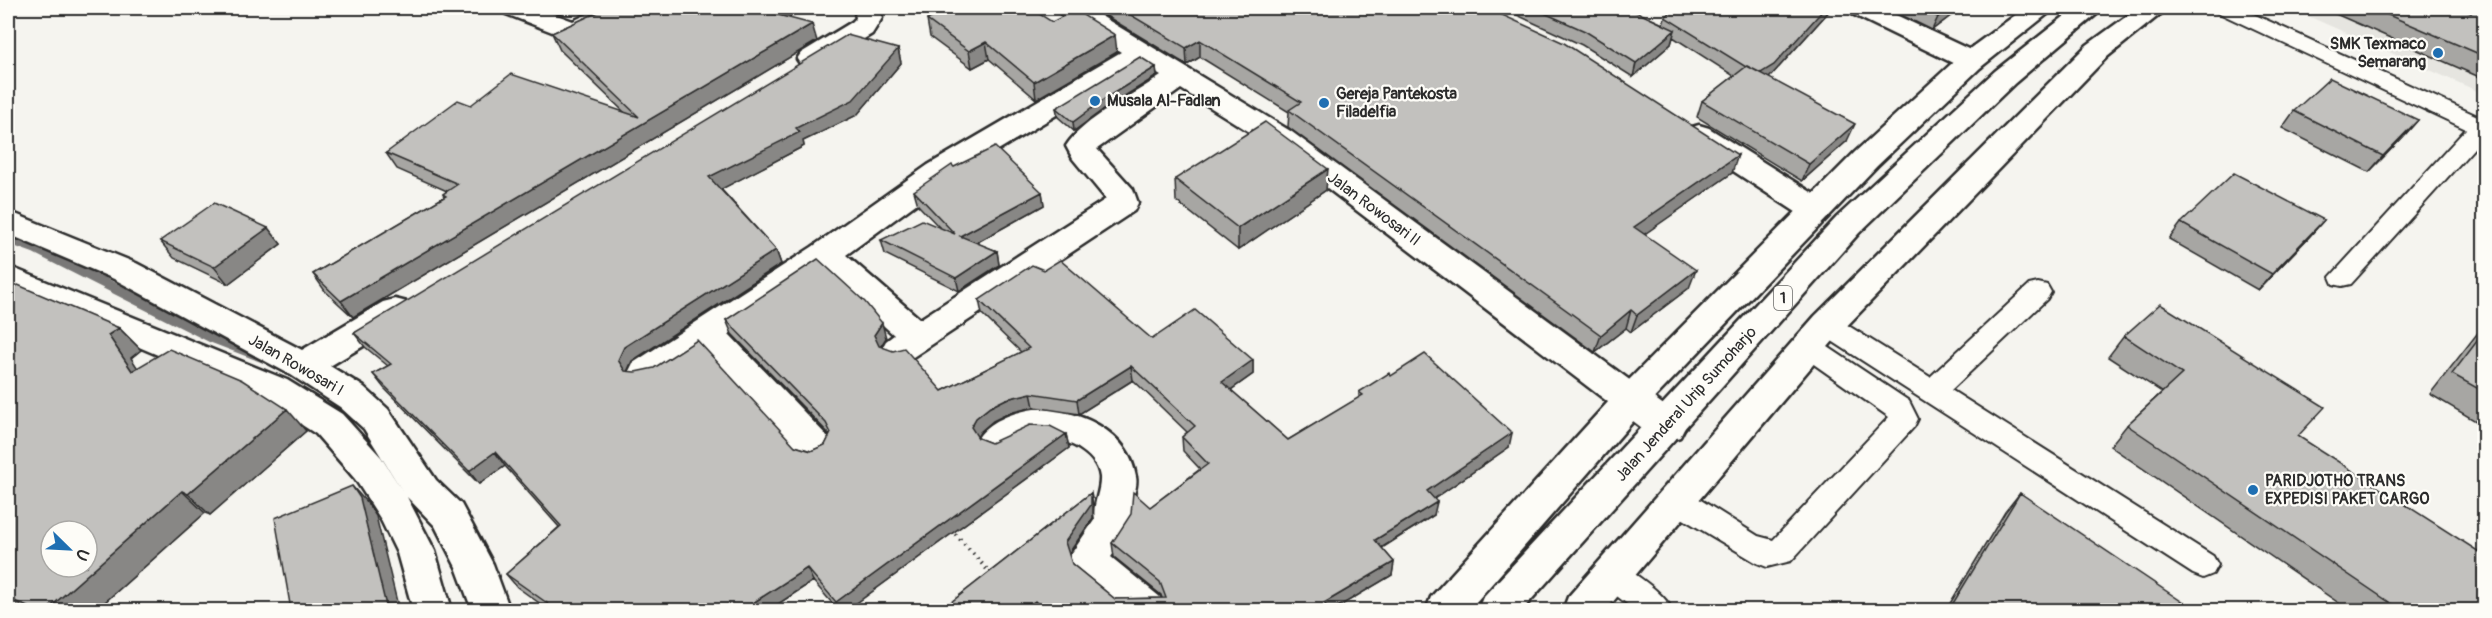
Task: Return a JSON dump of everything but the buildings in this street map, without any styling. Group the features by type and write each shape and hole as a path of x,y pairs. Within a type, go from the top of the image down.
{"main road":[{"path":"515,8 570,28 579,29 620,8"},
{"path":"792,71 862,28 869,18 867,8"},
{"path":"1860,8 1971,62"},
{"path":"1445,610 1631,400 1866,159 1971,62 2043,8"},
{"name":"Jalan Jenderal Urip Sumoharjo","path":"1497,610 1667,427 1848,225 2005,77 2091,8"},
{"path":"1582,610 1817,336 2097,51 2155,8"},
{"name":"Jalan Rowosari II","path":"1081,10 1141,52 1282,140 1667,427"},
{"path":"645,373 825,254 939,172 1141,52"},
{"path":"825,254 908,343 1123,203 1122,196 1083,152 1081,146 1102,129 1182,76"},
{"path":"1679,122 1816,210"},
{"name":"Jalan Rowosari I","path":"8,222 125,271 303,366 352,397 376,419 423,491 448,515 474,564 491,610"},
{"name":"Jalan Rowosari I","path":"8,278 275,390 329,424 368,468 393,507 416,551 432,610"},
{"path":"303,366 415,298"},
{"path":"707,333 816,448"},
{"path":"995,440 1016,428 1050,422 1094,439 1107,452 1118,475 1110,510 1114,519 1111,527 1088,557 1090,562 1146,610"}],"lane":[{"path":"2224,8 2483,127 2342,277"},
{"path":"1932,392 2038,292"},
{"path":"1817,336 1932,392 2203,565"},
{"path":"1675,499 1748,545 1767,554 1781,552 1904,419 1899,409 1817,336"},
{"path":"1612,575 1657,610"}],"path":[{"path":"949,528 996,579"}],"shaded area":[{"name":"SMK Texmaco Semarang","path":"2304,8 2484,8 2484,94 2299,12"}],"waterway":[{"path":"8,239 38,250 214,338 266,359"}],"place":[{"name":"SMK Texmaco Semarang","path":"2438,53"},
{"name":"Musala Al-Fadlan","path":"1095,101"},
{"name":"Gereja Pantekosta Filadelfia","path":"1324,103"},
{"name":"PARIDJOTHO TRANS EXPEDISI PAKET CARGO","path":"2253,490"}]}
